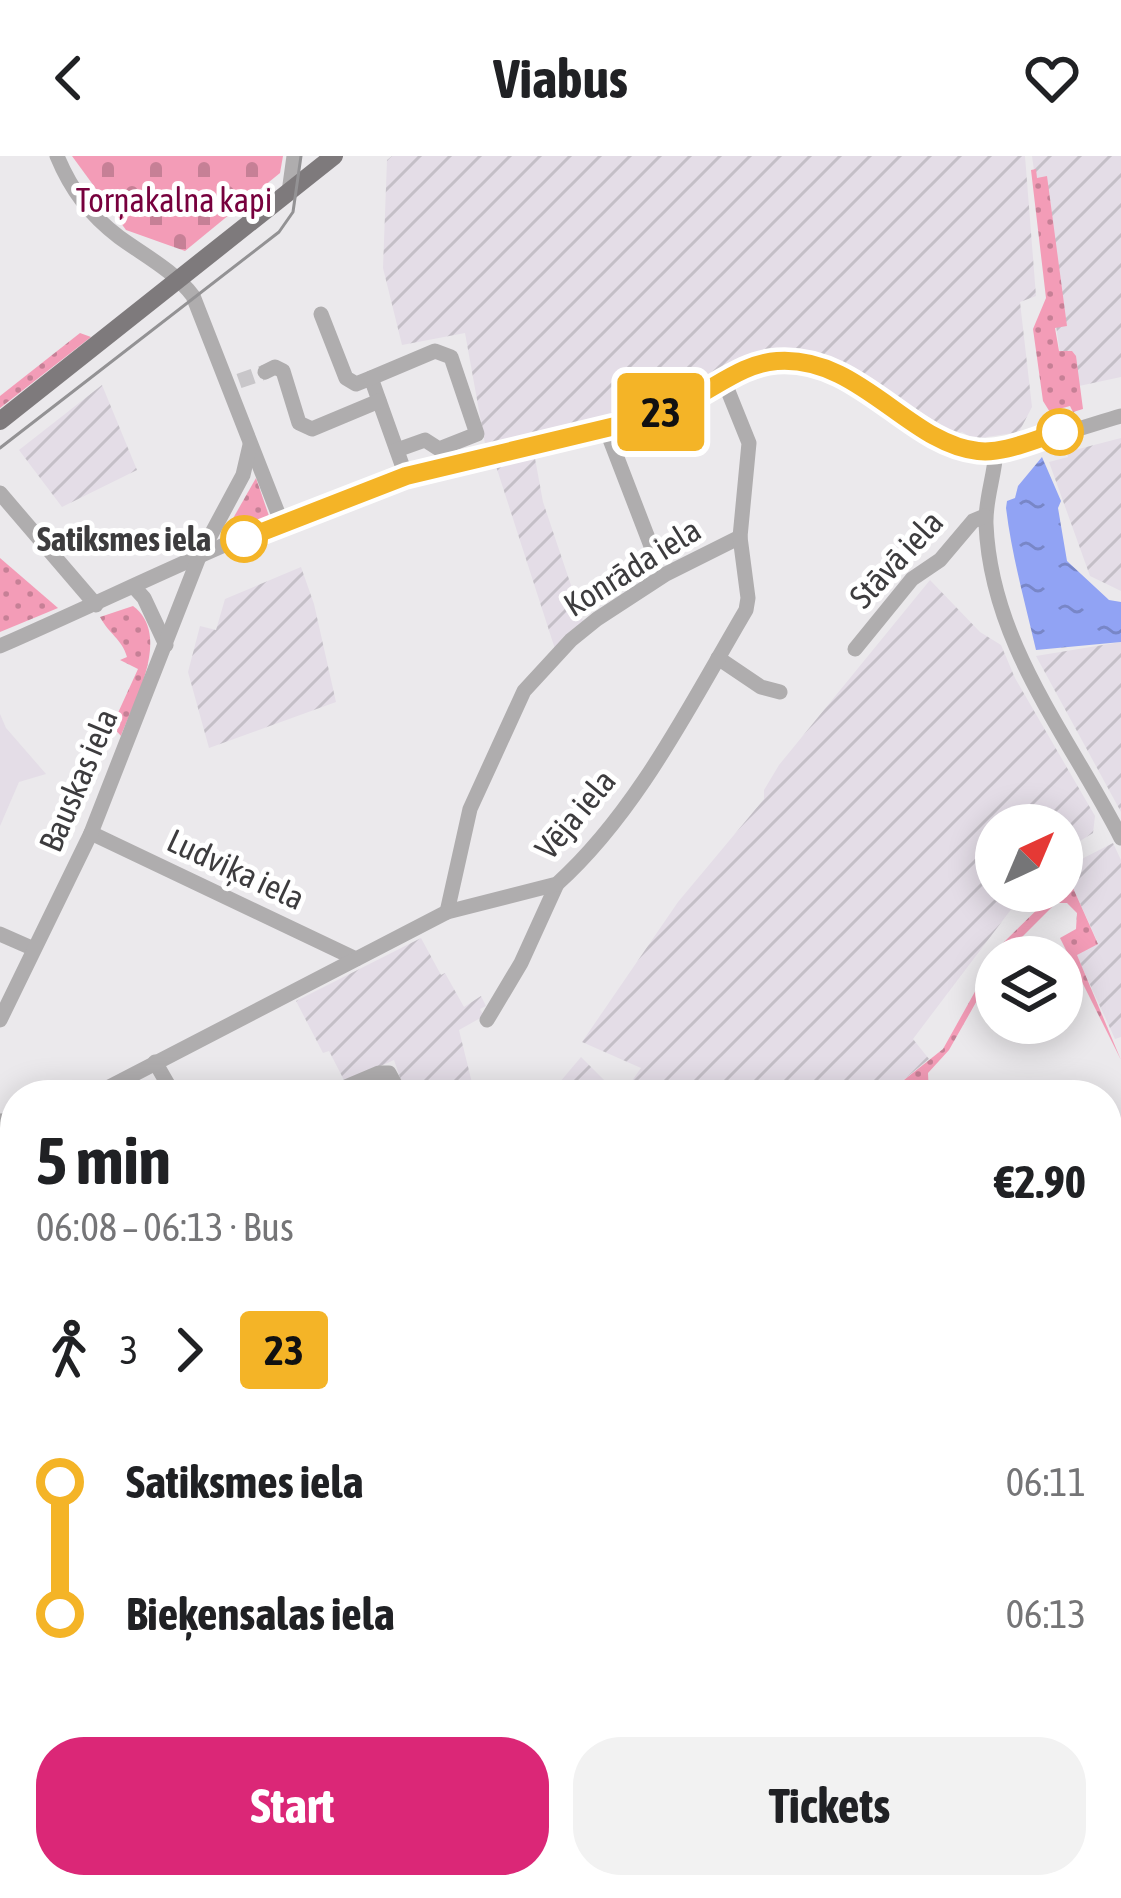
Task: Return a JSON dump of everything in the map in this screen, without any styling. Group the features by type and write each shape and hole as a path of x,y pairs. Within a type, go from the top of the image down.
{"main road":[{"path":"0,421 334,156"}],"street":[{"path":"57,156 71,186 95,217 179,279 198,306 233,384 250,445 281,521"},
{"path":"289,192 294,156"},
{"path":"321,314 346,378 356,384 435,351 451,357 477,434 439,449 419,440 397,450"},
{"path":"0,646 281,521 406,476 668,410 773,361 820,364 946,440 980,451 1121,416"},
{"path":"265,372 275,367 283,371 304,428 312,429 379,401"},
{"path":"371,378 406,476"},
{"name":"Vēja iela","path":"122,1080 447,912 557,884 611,825 718,658 747,604 740,537 749,442 724,381"},
{"path":"606,429 652,546"},
{"path":"199,557 243,475 250,445"},
{"path":"996,450 986,516 996,582 1016,649 1121,838"},
{"path":"0,493 96,604"},
{"name":"Stāvā iela","path":"855,649 912,579 940,560 973,521 986,516"},
{"name":"Konrāda iela","path":"447,912 470,808 524,691 597,619 666,574 740,537"},
{"name":"Bauskas iela","path":"0,1020 91,833 199,557"},
{"path":"134,587 166,645"},
{"path":"718,658 761,686 780,692"},
{"name":"Ludviķa iela","path":"91,833 356,959"},
{"path":"487,1020 531,944 557,884"},
{"path":"0,934 34,950"},
{"path":"155,1062 165,1080"},
{"path":"362,1080 379,1073 389,1073 393,1080"}],"shaded area":[{"path":"392,156 1025,156 1036,296 1020,302 1032,407 1019,432 974,439 956,434 845,366 814,351 790,348 748,355 679,395 637,412 485,444 465,333 402,345 383,268 387,160"},
{"path":"1032,156 1121,156 1121,377 1065,389"},
{"path":"102,385 137,470 62,507 19,450"},
{"path":"1121,438 1121,591 1090,576 1049,462 1068,457 1067,452"},
{"path":"534,453 543,502 583,621 555,649 495,463"},
{"path":"301,567 336,702 209,748 188,672 200,626 216,630 225,599"},
{"path":"930,580 980,632 1001,645 1015,678 1095,816 1093,833 1083,839 1083,804 975,804 975,912 1009,912 991,936 975,936 975,957 913,1039 929,1059 903,1080 633,1080 641,1068 582,1042 678,902 764,799 764,790 779,765"},
{"path":"1121,642 1121,812 1036,656"},
{"path":"0,714 6,728 46,774 19,782 0,826"},
{"path":"1113,843 1121,860 1121,1037 1115,1039 1083,969 1083,950 1098,943 1083,910 1083,858"},
{"path":"421,938 464,1007 481,996 486,1006 480,1009 484,1016 459,1030 471,1080 401,1080 394,1060 344,1080 329,1051 323,1053 296,1001"},
{"path":"581,1057 604,1080 562,1080"}],"green space":[{"name":"Torņakalna kapi","path":"72,156 283,156 280,173 185,251 126,230"},
{"path":"1036,169 1037,178 1047,176 1067,326 1055,328 1059,351 1072,351 1076,356 1083,409 1073,412 1070,406 1053,417 1043,401 1033,329 1046,298 1031,170"},
{"path":"80,333 91,337 0,408 0,396"},
{"path":"256,478 269,516 231,533 227,529"},
{"path":"0,558 58,608 0,632"},
{"path":"133,606 150,633 150,650 121,736 112,726 138,669 120,660 127,657 125,651 100,617"},
{"path":"1083,910 1098,944 1083,952 1083,936 1064,936 1076,929 1077,913"},
{"path":"1035,912 1047,912 1023,936 1010,936"},
{"path":"1083,969 1121,1060 1083,984"},
{"path":"975,992 975,1004 949,1050 928,1073 928,1080 904,1080 943,1049"}],"water":[{"path":"1042,457 1061,501 1058,508 1067,561 1109,600 1121,602 1121,642 1036,650 1006,508"}],"tunnel":[{"path":"239,381 265,372"}],"tram line":[{"path":"0,448 279,232 293,212 301,156"}],"bus line":[{"name":"23","path":"244,539 352,493 406,476 668,410 740,371 773,361 820,364 965,448 996,450 1060,432"}],"place":[{"name":"Satiksmes iela","path":"244,539"}]}
